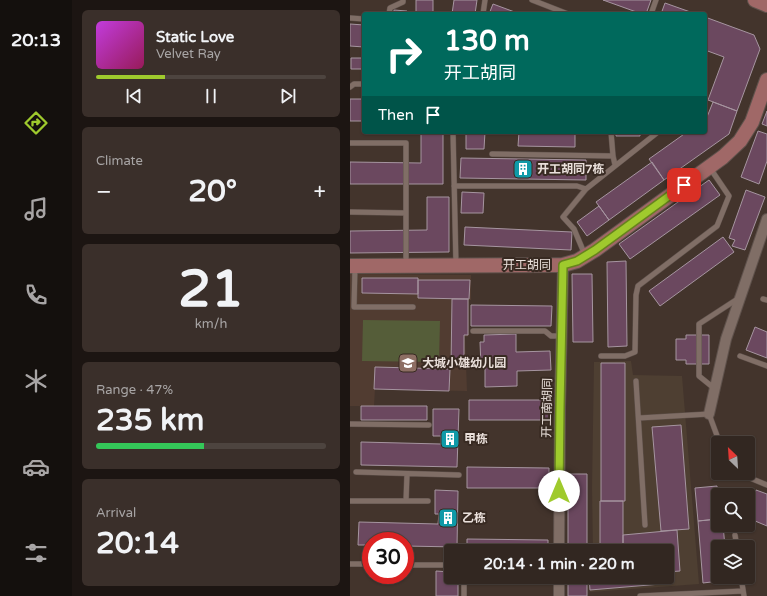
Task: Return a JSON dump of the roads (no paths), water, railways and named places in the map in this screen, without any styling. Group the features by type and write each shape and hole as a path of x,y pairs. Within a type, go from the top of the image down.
{"street":[{"path":"755,0 767,5"},
{"name":"开工胡同","path":"352,266 563,265 577,261 710,167 740,141 752,122 767,80"},
{"path":"709,414 726,339 767,220"},
{"name":"开工南胡同","path":"559,544 563,265"},
{"path":"559,584 559,596"}],"lane":[{"path":"389,12 390,8 403,2 403,0"},
{"path":"483,12 485,0"},
{"path":"532,0 563,12"},
{"path":"652,12 656,0"},
{"path":"350,18 362,18"},
{"path":"350,88 354,84 362,84"},
{"path":"453,134 456,266"},
{"path":"612,134 615,166"},
{"path":"586,256 574,229 563,217 586,189 655,134"},
{"path":"350,143 406,143 406,266"},
{"path":"492,154 613,156"},
{"path":"601,356 625,356 636,352 636,295 638,286 717,226 729,196 710,167"},
{"path":"454,186 577,186 586,189"},
{"path":"350,212 406,213"},
{"path":"352,266 354,307 413,307"},
{"path":"715,389 699,376 699,324 740,298"},
{"path":"473,331 544,331 551,336 561,336"},
{"path":"740,356 767,366"},
{"path":"636,381 645,525"},
{"path":"638,418 709,414 717,436"},
{"path":"350,424 429,425"},
{"path":"356,472 459,475"},
{"path":"406,501 407,474"},
{"path":"755,480 767,485"},
{"path":"350,501 428,501"},
{"path":"735,536 736,540"},
{"path":"350,564 362,564"},
{"path":"414,565 444,565"},
{"path":"464,584 464,596"},
{"path":"640,596 744,593"}],"place":[{"name":"开工胡同7栋","path":"523,169"},
{"name":"大城小雄幼儿园","path":"408,363"},
{"name":"甲栋","path":"450,439"},
{"name":"乙栋","path":"448,518"}]}
